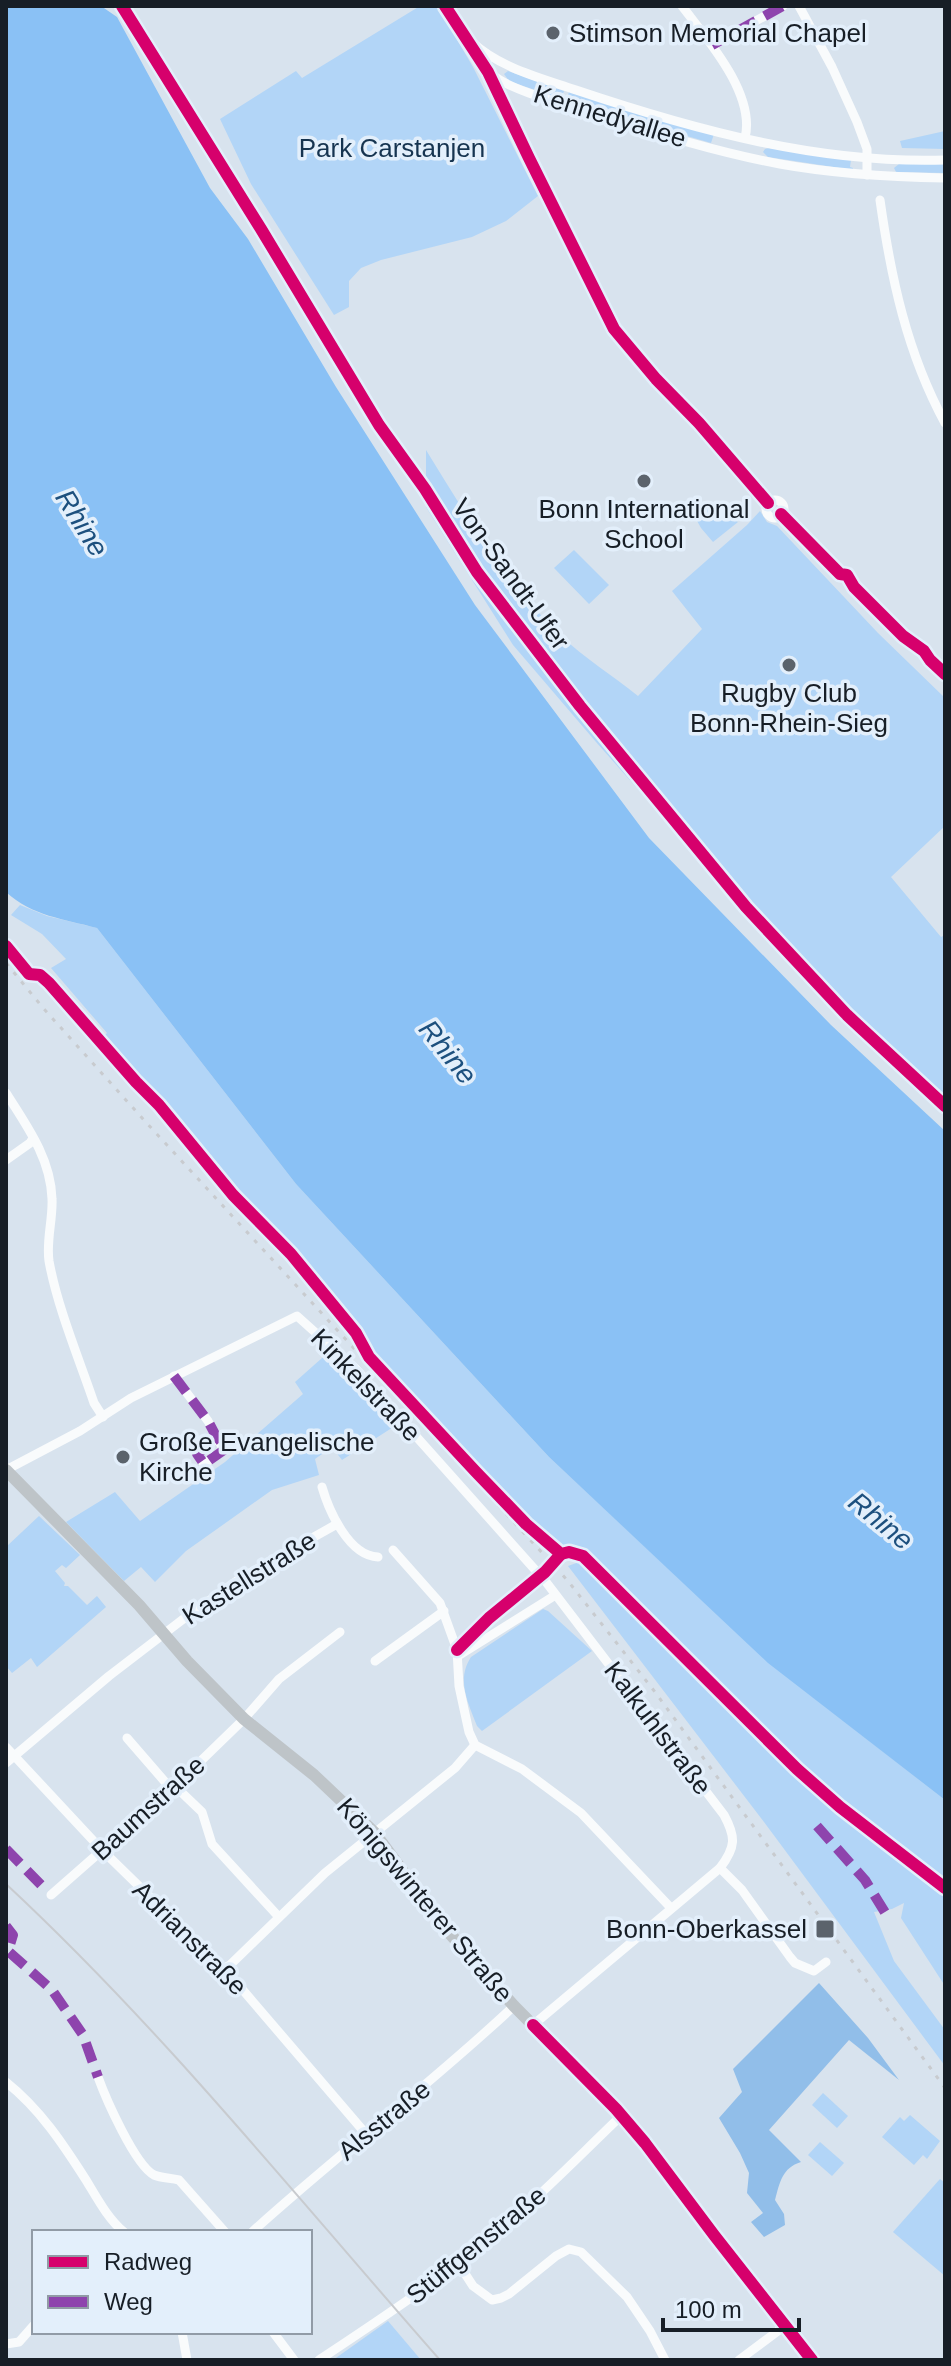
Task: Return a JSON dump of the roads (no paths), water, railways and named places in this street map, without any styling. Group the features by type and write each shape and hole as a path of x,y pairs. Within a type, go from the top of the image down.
{"main road":[{"name":"Königswinterer Straße","path":"6,1470 105,1570 244,1719 314,1775 374,1832 444,1927 514,2006 622,2115 812,2360"}],"street":[{"path":"445,6 490,73 614,329 768,503"},
{"path":"682,6 712,45 740,94 747,127 730,153"},
{"path":"712,45 783,6"},
{"path":"799,6 849,102 867,149 867,175"},
{"name":"Kennedyallee","path":"462,31 487,54 527,73 628,107 740,137 868,158 945,160"},
{"path":"487,54 490,73"},
{"name":"Kennedyallee","path":"503,63 495,64 490,73 502,82 562,104 730,153 826,171 945,178"},
{"path":"754,158 758,141"},
{"path":"886,176 887,159"},
{"path":"880,200 896,297 930,396 945,423"},
{"path":"799,531 945,674"},
{"path":"6,1093 48,1167 52,1203 48,1258 94,1403 103,1417"},
{"path":"6,1160 33,1138"},
{"name":"Kinkelstraße","path":"6,1470 103,1417 131,1398 297,1316 356,1369 546,1582 554,1596"},
{"path":"174,1376 217,1438"},
{"name":"Kastellstraße","path":"322,1487 337,1524 366,1555 378,1557"},
{"name":"Kastellstraße","path":"10,1760 163,1634 241,1578 337,1524"},
{"path":"393,1550 444,1611 458,1656 459,1686 475,1745 522,1769 581,1813 671,1908"},
{"path":"458,1656 554,1596"},
{"name":"Kalkuhlstraße","path":"554,1596 589,1636 724,1815 734,1835 720,1868"},
{"path":"375,1661 444,1611"},
{"name":"Baumstraße","path":"51,1895 174,1787 244,1719 279,1679 340,1632"},
{"path":"127,1738 166,1783 202,1812 212,1844 278,1916"},
{"path":"223,1969 325,1873 455,1768 475,1745"},
{"name":"Adrianstraße","path":"6,1747 10,1760 223,1969 366,2134"},
{"path":"533,2025 720,1868 742,1890 795,1963 814,1971 826,1962"},
{"name":"Alsstraße","path":"254,2230 434,2079 514,2006"},
{"path":"98,2077 132,2148 148,2171 179,2180 223,2230"},
{"path":"6,2082 44,2118 120,2230"},
{"name":"Stüffgenstraße","path":"319,2360 401,2306 458,2263 530,2203 622,2115"},
{"path":"458,2263 473,2286 492,2300 509,2294 556,2256 569,2249 581,2252 632,2303 665,2360"},
{"path":"739,2360 784,2324"},
{"path":"6,2344 19,2342 32,2327"},
{"path":"182,2334 187,2360"},
{"path":"274,2334 294,2360"}],"water":[{"name":"Rhine","path":"6,6 101,6 117,17 210,188 248,239 336,387 475,605 649,838 831,1025 945,1131 945,1800 768,1663 549,1457 296,1184 97,928 38,912 6,892"}],"tram line":[{"path":"6,1884 175,2057 440,2360"}],"railway":[{"path":"6,963 143,1119 568,1581 655,1692 945,2088"}],"place":[{"name":"Stimson Memorial Chapel","path":"553,33"},
{"name":"Bonn International School","path":"644,481"},
{"name":"Rugby Club Bonn-Rhein-Sieg","path":"789,665"},
{"name":"Große Evangelische Kirche","path":"123,1457"},
{"name":"Bonn-Oberkassel","path":"825,1929"}],"park label":[{"name":"Park Carstanjen","path":"392,148"}]}
